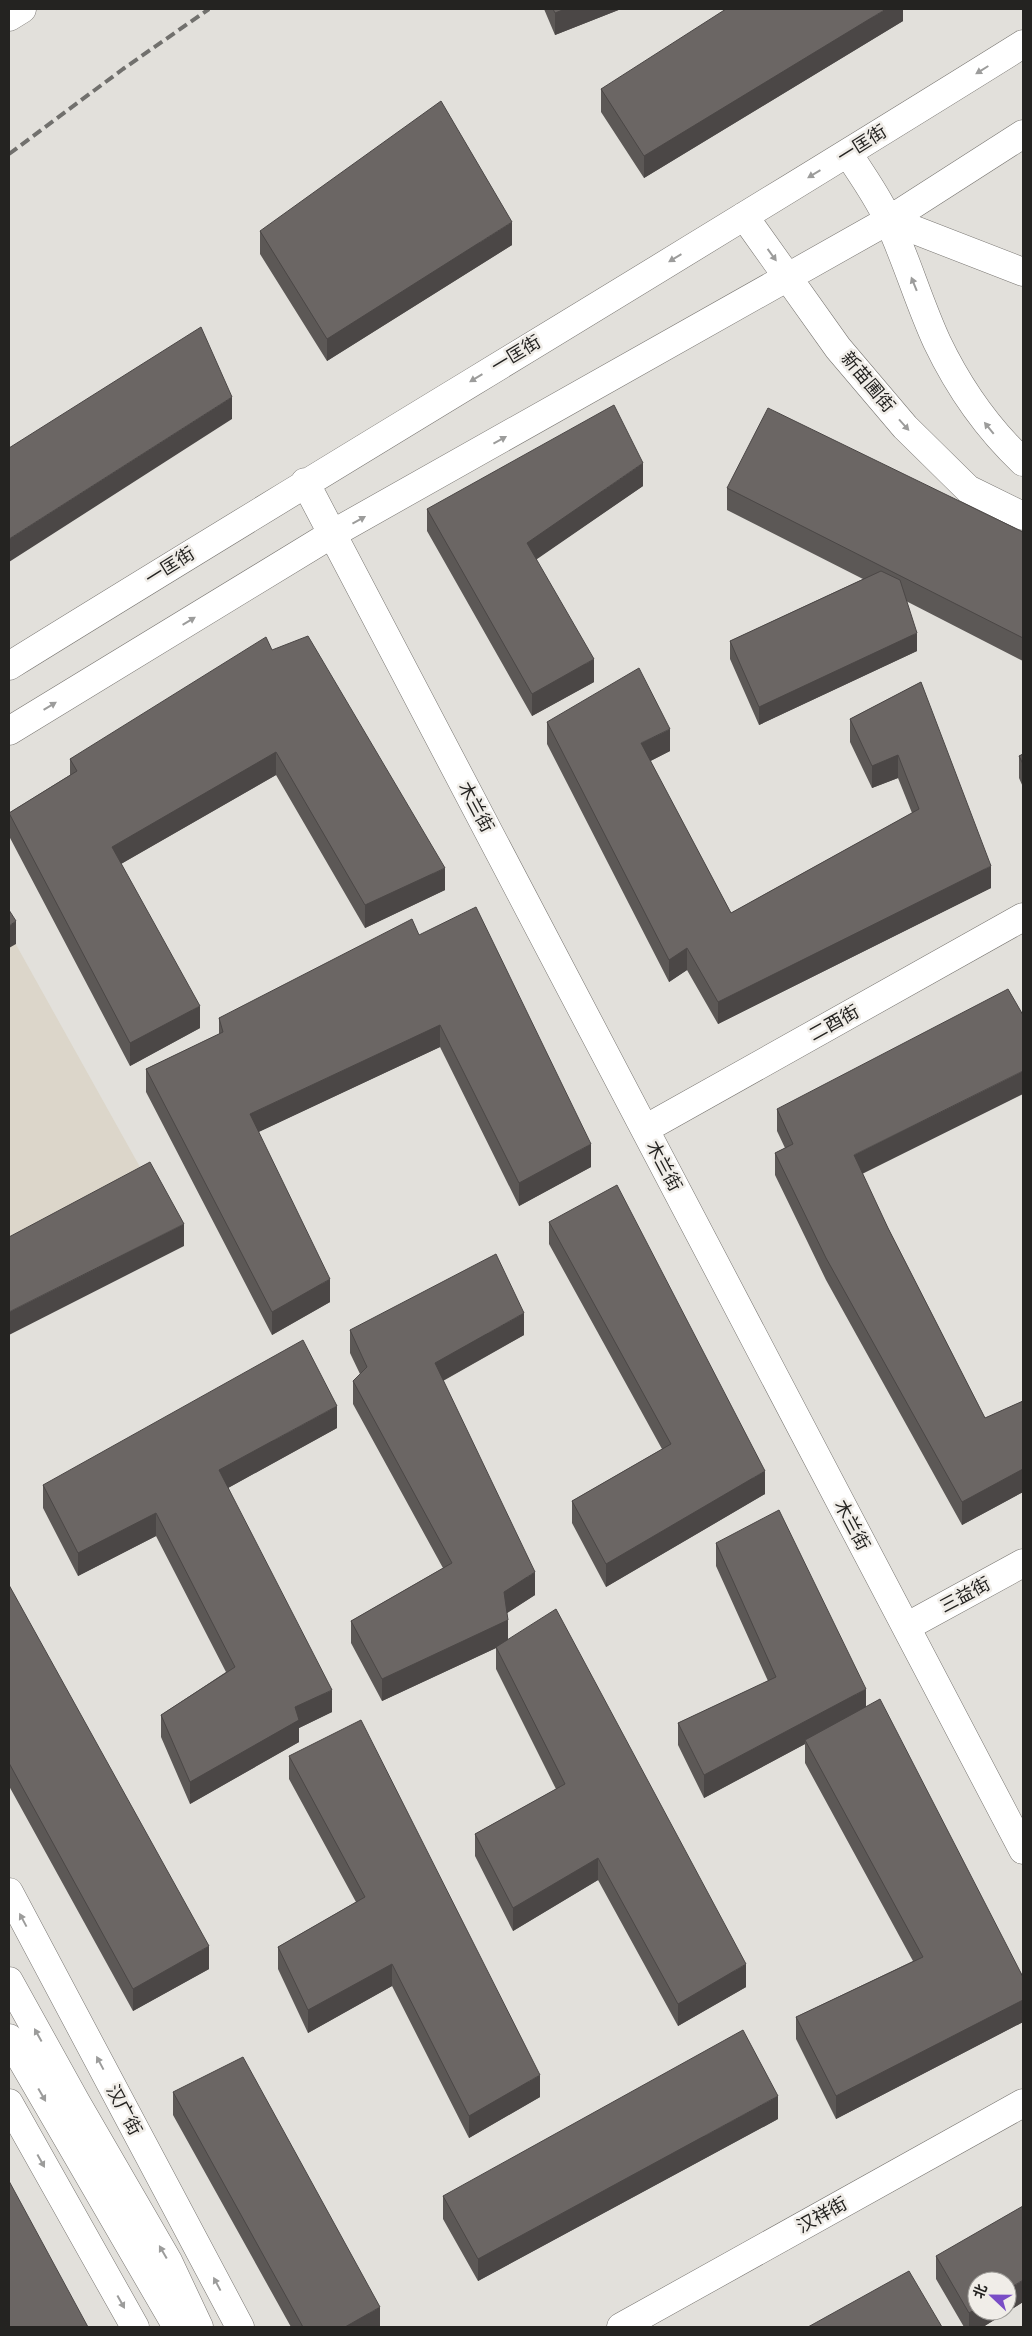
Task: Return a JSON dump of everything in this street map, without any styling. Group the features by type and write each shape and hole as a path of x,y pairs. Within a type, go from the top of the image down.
{"street":[{"path":"9,17 22,9"},
{"name":"一匡街","path":"9,666 305,482 848,153 1023,44"},
{"path":"9,731 332,534 888,220 1023,134"},
{"path":"848,153 888,220 937,342 960,386 975,409 999,439 1023,462"},
{"name":"新苗圃街","path":"744,216 838,348 905,426 968,488 1023,516"},
{"path":"888,220 1023,272"},
{"name":"木兰街","path":"305,482 1023,1850"},
{"name":"二酉街","path":"645,1129 1023,918"},
{"name":"三益街","path":"906,1627 1023,1564"},
{"name":"汉广街","path":"9,1892 240,2327"},
{"name":"汉广街","path":"9,1981 168,2261 199,2327"},
{"path":"9,2038 178,2327"},
{"path":"9,2103 135,2327"},
{"name":"汉祥街","path":"620,2327 1023,2103"}],"shaded area":[{"path":"9,932 150,1185 9,1259"}],"building":[{"path":"553,9 565,9 555,13"},
{"path":"726,9 886,9 644,156 601,89"},
{"path":"441,101 512,222 327,339 260,231"},
{"path":"201,327 232,397 9,539 9,448"},
{"path":"614,405 643,463 527,543 594,659 532,694 427,509"},
{"path":"768,408 1023,532 1023,638 727,488"},
{"path":"881,571 900,580 917,633 759,707 730,641"},
{"path":"308,636 445,868 365,905 276,752 112,847 200,1006 130,1043 9,813 77,771 70,759 266,637 272,650"},
{"path":"639,668 670,729 641,743 731,913 919,809 898,755 872,766 850,719 921,682 991,866 718,1002 687,948 669,960 547,722"},
{"path":"1023,754 1023,764 1019,756"},
{"path":"476,907 591,1144 519,1183 440,1025 250,1114 330,1279 272,1312 146,1069 223,1032 219,1018 412,919 419,935"},
{"path":"9,910 16,921 9,926"},
{"path":"1008,989 1023,1015 1023,1071 854,1155 888,1228 985,1418 1023,1401 1023,1469 962,1502 826,1258 775,1153 793,1144 777,1109"},
{"path":"150,1162 184,1224 9,1312 9,1237"},
{"path":"617,1185 765,1471 606,1564 572,1501 671,1444 549,1222"},
{"path":"496,1254 524,1313 435,1363 535,1572 504,1592 508,1620 382,1679 351,1621 452,1563 353,1381 367,1367 350,1330"},
{"path":"303,1340 337,1406 219,1470 332,1690 295,1707 299,1720 190,1782 161,1715 235,1667 156,1513 78,1553 43,1485"},
{"path":"779,1510 866,1689 704,1775 678,1723 776,1677 716,1543"},
{"path":"9,1585 209,1946 133,1989 9,1763"},
{"path":"556,1609 746,1964 678,2004 598,1858 513,1908 475,1834 565,1784 496,1647"},
{"path":"880,1699 1023,1977 1023,2000 836,2096 796,2017 923,1957 805,1740"},
{"path":"361,1720 540,2075 469,2116 392,1964 308,2010 278,1947 365,1897 289,1756"},
{"path":"743,2030 778,2096 478,2259 443,2196"},
{"path":"243,2057 380,2307 345,2327 303,2327 173,2092"},
{"path":"9,2181 88,2327 9,2327"},
{"path":"1023,2206 1023,2280 1017,2284 1017,2271 967,2271 967,2310 936,2256"},
{"path":"909,2271 942,2327 808,2327"}],"railway":[{"path":"9,154 123,69 209,9"}]}
